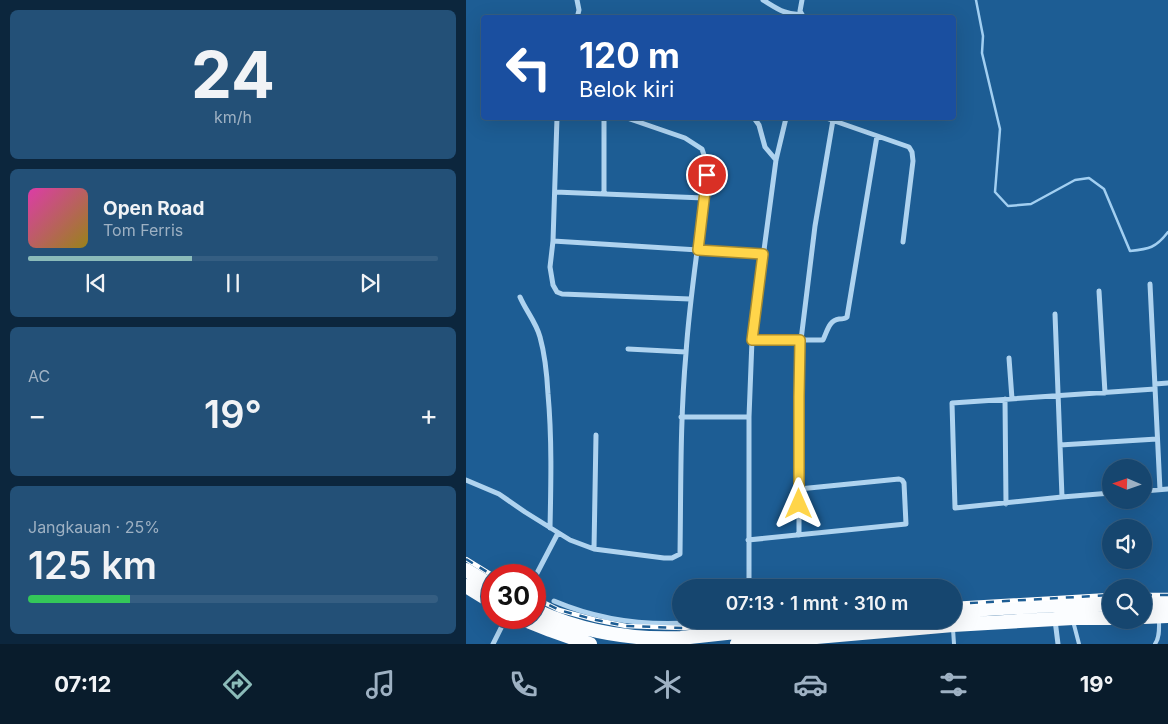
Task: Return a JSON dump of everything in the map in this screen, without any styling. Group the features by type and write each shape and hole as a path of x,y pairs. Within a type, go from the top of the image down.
{"highway":[{"path":"466,570 481,579"},
{"path":"466,586 481,595"},
{"path":"962,617 1052,605 1102,604"},
{"path":"1152,604 1168,604"},
{"path":"546,614 555,618 583,637"},
{"path":"962,618 1055,620 1102,618"},
{"path":"546,628 583,637 611,639 662,639 816,629"},
{"path":"737,644 754,634 786,629"}],"street":[{"path":"577,0 578,15"},
{"path":"763,0 779,10 794,15"},
{"path":"802,0 800,7 802,15"},
{"path":"557,120 553,241 550,267 553,285 558,292 562,294 690,299"},
{"path":"604,120 604,194"},
{"path":"466,480 499,494 570,540 594,549 664,558 672,558 680,554 681,417 690,299 698,250 707,164 702,149 684,138 633,120"},
{"path":"756,120 760,125 765,148 776,160"},
{"path":"749,579 749,417 752,340 776,160 786,120"},
{"path":"799,535 800,340 815,226 833,120 910,146 913,161 903,242"},
{"path":"752,340 824,340 833,321 847,317 877,136"},
{"path":"555,192 704,198"},
{"path":"553,241 763,254"},
{"path":"1150,284 1160,490"},
{"path":"1099,291 1105,393"},
{"path":"520,296 525,309 536,324 545,363 550,421 550,528"},
{"path":"1055,314 1062,497"},
{"path":"628,349 686,352"},
{"path":"1009,358 1012,399"},
{"path":"1102,494 955,508 952,403 1105,393 1155,387 1168,383"},
{"path":"1005,399 1006,504"},
{"path":"681,417 749,417"},
{"path":"594,549 596,435"},
{"path":"1060,445 1157,438"},
{"path":"748,540 906,524 904,482 899,479 799,489"},
{"path":"1152,490 1168,489"},
{"path":"542,564 558,532"},
{"path":"554,601 598,616 627,621 672,624"},
{"path":"1055,620 1058,644"},
{"path":"493,644 500,629"}],"lane":[{"path":"1155,644 1163,616"},
{"path":"1073,618 1079,644"},
{"path":"953,629 954,644"}],"waterway":[{"path":"976,0 983,36 982,53 1000,129 995,192 1008,206 1031,204 1075,180 1089,178 1104,189 1130,251 1152,247 1168,232"}],"railway":[{"path":"466,559 481,568"},
{"path":"1152,595 1168,595"},
{"path":"962,604 1102,596"},
{"path":"546,604 559,610 626,626 672,628"}],"route":[{"path":"707,175 698,250 763,254 752,340 800,340 799,504"}]}
